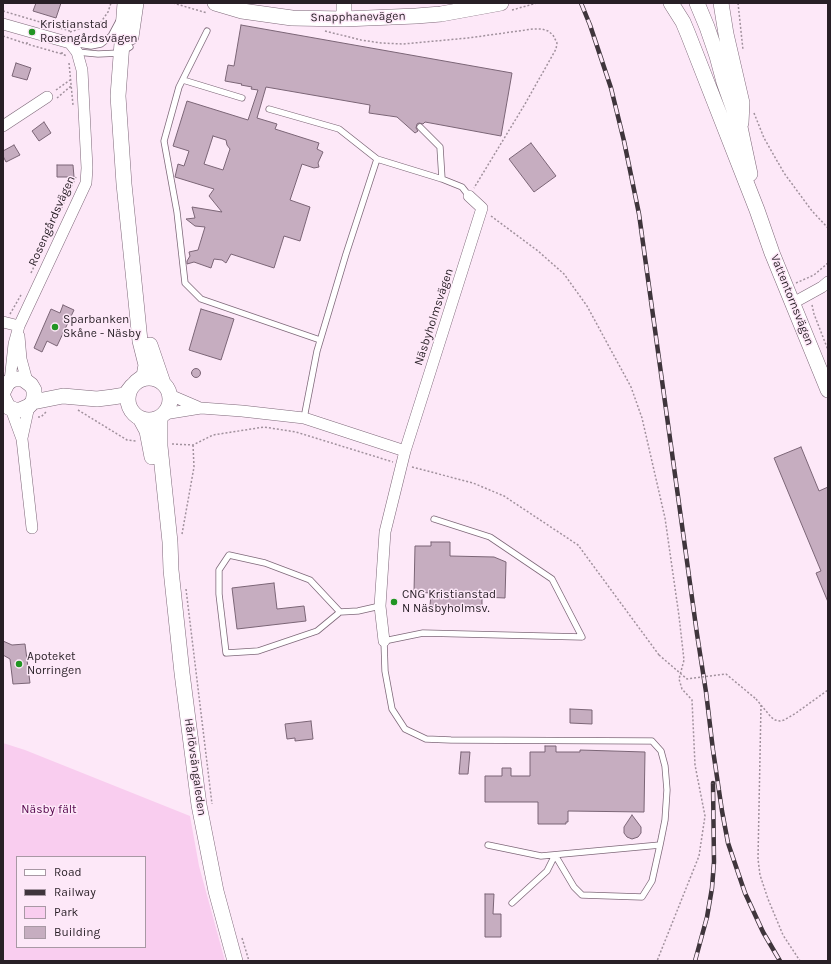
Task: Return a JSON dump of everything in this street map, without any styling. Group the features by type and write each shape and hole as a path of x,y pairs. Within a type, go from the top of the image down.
{"main road":[{"name":"Snapphanevägen","path":"215,3 242,10 292,18 344,19 435,14 501,3"},
{"path":"344,3 344,19"},
{"path":"671,3 683,22 724,130"},
{"name":"Vattentornsvägen","path":"697,3 717,56 724,82 740,128 757,210"},
{"path":"721,3 726,34 742,102 742,121 740,128"},
{"path":"63,396 29,409 20,410 5,395 18,379 63,396 97,399 125,395 134,384 144,376 146,365 140,334 124,184 121,137 125,50 124,5"},
{"name":"Vattentornsvägen","path":"724,82 724,130 828,390"},
{"path":"129,224 142,285 151,349 167,389 170,402 168,409 162,416 153,420 146,420 135,416 127,399 128,392 134,384 142,378 150,377 157,379 167,389"},
{"path":"29,383 34,390 34,396 29,409"},
{"path":"97,399 114,405 124,407 129,406"},
{"name":"Härlövsängaleden","path":"162,416 160,446 170,542 171,570 182,673 199,805 216,891 235,961"},
{"name":"Härlövsängaleden","path":"140,418 147,431 163,543 171,570"}],"street":[{"path":"3,24 71,45"},
{"name":"Rosengårdsvägen","path":"5,395 14,344 19,326 86,183 87,168 82,70 71,45"},
{"path":"3,126 47,97"},
{"path":"469,196 482,208"},
{"name":"Näsbyholmsvägen","path":"384,641 380,606 385,532 405,451 482,208"},
{"path":"793,303 828,282"},
{"path":"5,323 19,326"},
{"name":"Rosengårdsvägen","path":"19,326 21,359 29,383"},
{"path":"167,389 186,403 201,408 304,418 405,451"},
{"path":"5,395 22,439 32,528"},
{"path":"162,416 201,408"},
{"path":"22,439 29,409"}],"lane":[{"path":"71,45 91,46 101,44 111,36 124,5"},
{"path":"207,31 180,87 164,141 177,212 185,283 201,299 320,340"},
{"path":"71,45 98,54 125,50"},
{"path":"183,80 242,98"},
{"path":"269,109 339,129 377,159 442,179 462,187 469,196"},
{"path":"420,127 440,146 442,179"},
{"path":"304,418 320,340 377,159"},
{"path":"434,519 490,537 552,579 582,636 423,633 384,641 385,671 392,709 405,729 426,739 652,742 661,751 665,766 667,790 665,820 652,881 642,897 582,895 574,887 555,855"},
{"path":"340,612 310,580 265,563 229,555 219,570 219,594 226,653 258,651 317,631 340,612 358,611 380,606"},
{"path":"488,845 541,856 660,845"},
{"path":"512,903 547,871 555,855"}],"path":[{"path":"738,3 744,56"},
{"path":"3,11 70,31 94,26 101,22 108,12 124,5"},
{"path":"325,31 361,40 402,44 468,38 533,29 542,29 554,35 557,43 556,49 525,104 469,196"},
{"path":"62,54 71,45 70,31"},
{"path":"3,36 68,56 73,109"},
{"path":"27,44 28,39"},
{"path":"47,97 70,80"},
{"path":"754,113 764,138 784,173 812,211 828,228"},
{"path":"29,280 76,176"},
{"path":"482,208 538,250 564,274 587,306 631,387 642,418 665,518 680,616 684,660 679,679 682,689 692,700 695,765 705,816 699,856 657,961"},
{"path":"828,263 814,275 802,281 828,350"},
{"path":"5,323 22,294"},
{"path":"29,409 41,417 48,410"},
{"path":"72,409 78,410 127,440 142,441"},
{"path":"170,444 193,445 213,435 264,427 296,432 402,464 472,483 504,496 578,545 659,655 688,679 726,674 756,699 775,720 784,720 796,714 828,690"},
{"path":"182,537 194,467 193,445"},
{"path":"186,584 212,804"},
{"path":"761,705 759,867 764,888 783,935 800,961"},
{"path":"242,938 249,961"}],"green space":[{"name":"Näsby fält","path":"3,743 25,750 190,816 199,866 225,961 3,961"}],"building":[{"path":"36,3 61,3 56,18 33,11"},
{"path":"241,25 512,73 501,136 425,122 423,124 417,124 416,128 418,131 415,133 397,117 369,113 370,105 266,87 257,118 277,124 275,129 319,143 317,149 323,152 318,163 319,167 314,168 302,164 290,200 310,207 300,241 284,236 274,268 231,254 226,263 222,260 214,259 211,268 194,262 187,264 190,256 189,252 198,250 205,227 195,226 186,219 195,218 192,207 222,212 209,196 214,189 175,177 178,164 184,166 189,151 173,146 187,101 248,120 258,90 251,89 252,87 241,85 242,84 225,81 228,65 234,66","holes":["213,136 226,140 230,149 223,170 204,164"]},
{"path":"16,63 31,68 27,80 12,76"},
{"path":"44,122 51,133 39,141 32,131"},
{"path":"531,143 556,176 534,192 509,159"},
{"path":"14,145 20,155 6,162 3,156 3,151"},
{"path":"57,165 73,165 74,177 57,177"},
{"name":"Sparbanken Skåne - Näsby","path":"63,305 74,310 57,346 47,341 42,352 34,348 51,309 60,313"},
{"path":"201,309 234,319 221,360 189,350"},
{"path":"196,368 201,373 196,378 191,373"},
{"path":"801,447 819,491 828,487 828,602 816,573 821,571 774,458"},
{"path":"431,542 450,542 450,556 494,557 506,562 505,598 482,597 482,607 430,606 431,593 414,592 415,546 431,546"},
{"path":"274,583 277,609 304,606 306,621 237,629 232,588"},
{"path":"3,641 12,645 25,644 30,683 13,684 10,659 3,655"},
{"path":"570,709 592,710 592,724 570,723"},
{"path":"311,721 313,739 295,741 295,738 287,739 285,724"},
{"path":"545,746 556,746 556,752 580,752 580,750 645,752 644,812 568,811 568,822 566,822 566,824 538,824 538,802 485,802 485,776 502,776 502,768 511,768 511,776 530,776 530,752 545,752"},
{"path":"461,752 470,752 468,774 459,774"},
{"path":"632,815 641,827 641,833 638,837 632,839 627,837 624,833 624,827"},
{"path":"485,894 494,894 493,914 501,914 501,937 485,937"}],"railway":[{"path":"581,3 611,88 639,214 713,750 728,843 745,893 763,932 780,961"},
{"path":"695,961 707,917 712,888 714,862 713,783"}],"place":[{"name":"Kristianstad Rosengårdsvägen","path":"32,32"},
{"name":"Sparbanken Skåne - Näsby","path":"55,327"},
{"name":"CNG Kristianstad N Näsbyholmsv.","path":"394,602"},
{"name":"Apoteket Norringen","path":"19,664"}]}
